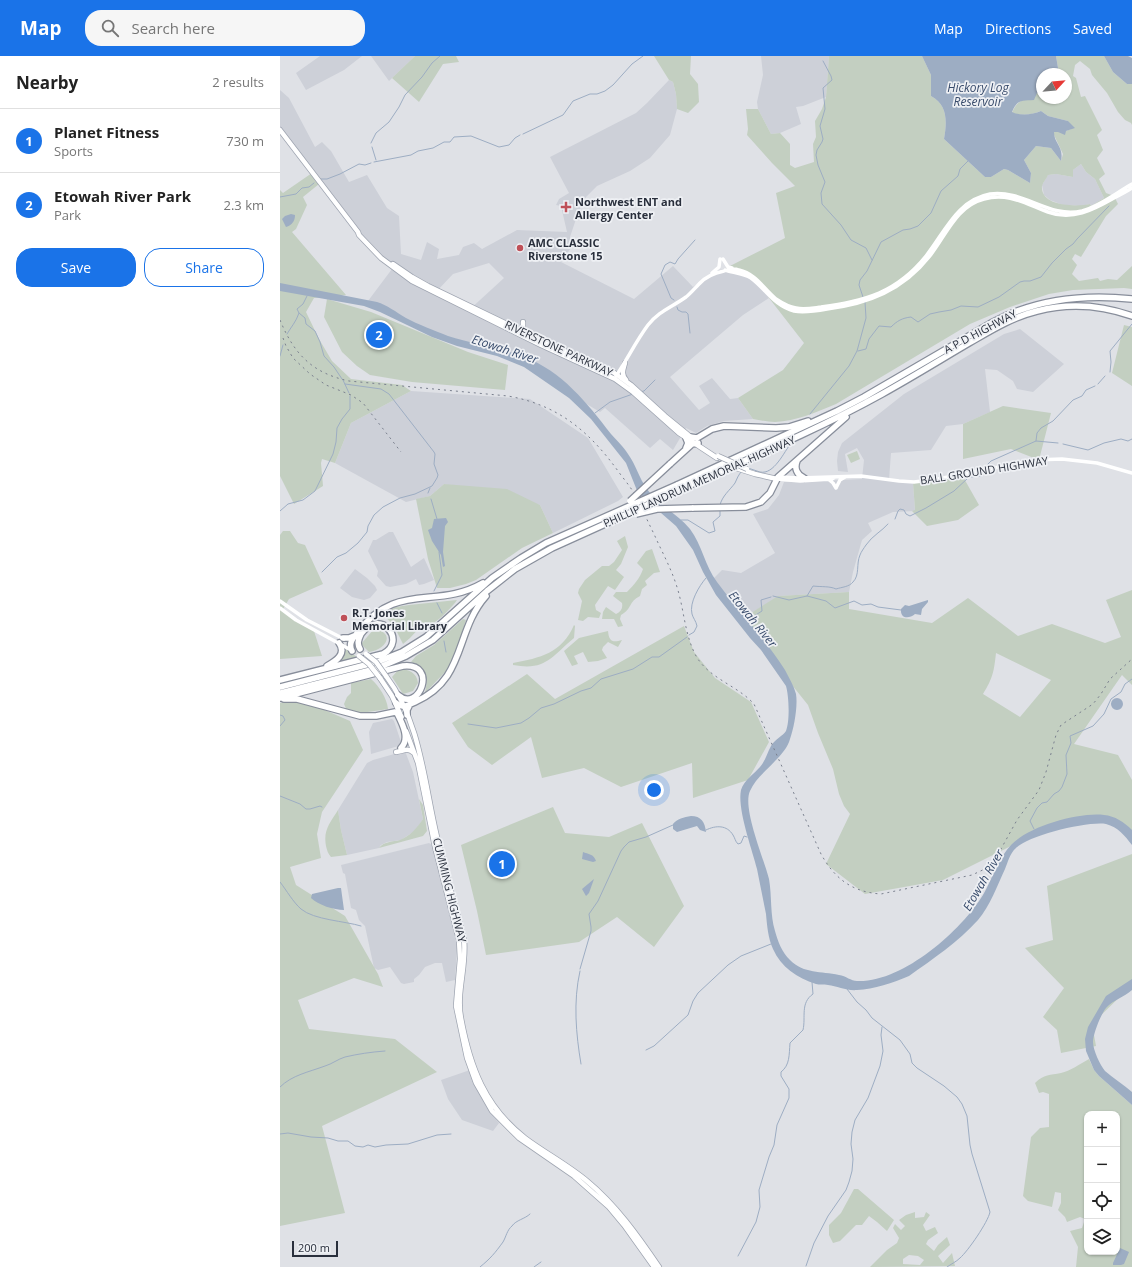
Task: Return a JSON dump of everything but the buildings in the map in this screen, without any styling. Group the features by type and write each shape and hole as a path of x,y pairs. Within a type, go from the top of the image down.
{"highway":[{"name":"A P D HIGHWAY","path":"905,373 993,322 1008,314 1028,307 1050,302 1084,298 1104,297 1132,299"},
{"name":"PHILLIP LANDRUM MEMORIAL HIGHWAY","path":"678,487 818,427 883,393 1012,319 1031,312 1058,307 1086,306 1110,309 1132,316"},
{"name":"PHILLIP LANDRUM MEMORIAL HIGHWAY","path":"280,687 377,662 406,649 422,640 439,627 492,578 529,553 567,534 634,507 678,487 837,411 905,373"},
{"path":"634,507 692,508 744,507 756,505 767,496 778,480 798,460 842,419 883,393"},
{"path":"686,449 688,437 700,437 712,429 724,426 772,428 789,427 837,411"},
{"path":"634,507 670,464 686,449 697,444 700,437"},
{"path":"798,460 796,464 796,471 804,478"},
{"name":"PHILLIP LANDRUM MEMORIAL HIGHWAY","path":"280,693 375,669 406,656 433,640 492,587 526,562 552,548 601,526 634,507"},
{"path":"396,703 404,707 428,695 444,682 455,664 470,621 480,604 498,584 526,562"},
{"path":"352,651 350,642 357,633 374,614 392,604 408,599 459,593 474,588 492,578"},
{"path":"280,680 385,654 390,649 392,634 387,627 383,625 370,625 358,639 360,649"},
{"path":"313,671 327,666 339,656 343,649 341,640 349,638 357,633"},
{"path":"280,699 403,666 409,666 417,669 423,679 423,686 420,692 414,697 406,699 398,695"},
{"path":"280,699 297,699 355,715 370,716 394,713 398,716 406,739 403,747"},
{"path":"384,715 395,712 404,716 410,704"}],"main road":[{"name":"RIVERSTONE PARKWAY","path":"280,130 362,239 381,258 412,281 541,345 626,382 688,437"},
{"path":"725,270 745,275 757,282 775,302 788,309 802,312 843,307 870,300 901,284 923,264 955,219 966,208 983,199 1001,196 1013,198 1049,213 1068,216 1086,213 1132,184"},
{"path":"1102,203 1132,188"},
{"name":"RIVERSTONE PARKWAY","path":"358,232 361,233 387,260 412,277 526,333 603,367 665,421 697,444"},
{"path":"616,377 645,329 654,318 665,309 687,297 699,284 719,267 722,259 733,269 748,273 759,280 764,289"},
{"path":"710,275 733,269"},
{"path":"523,322 523,329 526,333"},
{"path":"625,363 622,374 626,382"},
{"path":"697,444 718,457 746,470 778,480"},
{"name":"BALL GROUND HIGHWAY","path":"778,480 861,476 899,481 918,481 938,479 1025,462 1051,459 1097,463 1132,473"},
{"path":"827,479 832,481 836,488 840,481 846,476"},
{"name":"BALL GROUND HIGHWAY","path":"778,480 806,481 835,477"},
{"path":"280,601 307,620 341,640 352,651"},
{"path":"280,608 296,620 341,640 350,642 360,649"},
{"name":"CUMMING HIGHWAY","path":"360,649 376,662 398,695 404,707 404,716 408,736 415,753 421,776 434,847 459,940 460,950 456,1006 476,1083 484,1100 494,1114 519,1138 580,1181 610,1209 624,1225 640,1248 657,1267"},
{"name":"CUMMING HIGHWAY","path":"352,651 369,664 380,678 404,716 425,772 437,837 464,939 465,949 459,998 469,1058 484,1092 501,1115 526,1138 574,1171 605,1198 634,1232 657,1267"},
{"path":"403,747 408,736"},
{"path":"396,752 406,749 415,753"},
{"path":"580,1181 585,1182 605,1198"},
{"path":"610,1209 613,1210 632,1232 634,1232"}],"shaded area":[{"path":"320,56 362,56 344,70 306,90 296,73"},
{"path":"371,56 415,56 389,81"},
{"path":"761,56 829,56 826,97 803,106 796,107 801,124 780,133 771,134 758,109 757,102 763,75"},
{"path":"669,80 673,82 676,94 677,109 670,135 650,158 630,171 597,186 586,197 578,213 570,237 573,245 561,262 634,299 673,266 693,287 713,272 726,268 742,270 761,284 769,298 743,315 670,377 699,410 710,403 699,386 712,378 730,399 738,398 753,419 724,421 707,426 696,433 686,428 673,450 660,439 650,448 605,408 600,412 499,352 438,336 368,301 392,269 380,260 350,225 280,131 280,90 289,98 315,147 322,142 331,151 349,182 367,175 387,208 399,216 401,254 421,260 427,242 439,249 437,259 459,255 463,247 474,243 482,249 517,230 567,232 561,206 556,205 559,199 569,193 550,157 636,113","holes":["489,263 504,278 468,311 436,292 453,274"]},
{"path":"1081,164 1086,172 1095,179 1104,198 1091,206 1090,204 1081,206 1063,205 1050,200 1044,195 1042,185 1048,175 1056,174 1073,177 1073,170"},
{"path":"1020,329 1064,364 1033,392 1017,389 1013,381 997,370 985,369 990,412 963,424 946,426 931,450 891,453 889,480 913,483 915,511 893,512 868,523 872,531 862,540 849,592 779,596 743,618 713,579 722,570 741,573 775,553 753,514 768,509 779,495 784,482 862,479 864,460 857,448 845,454 848,472 838,471 838,452 842,443 904,394 1004,334"},
{"path":"411,391 530,399 588,438 623,497 618,501 553,533 540,505 444,484 430,496 406,502 335,463 351,423"},
{"path":"389,532 393,532 411,567 424,558 434,580 419,585 416,579 406,584 390,587 386,586 377,576 378,571 368,551 373,540 376,540"},
{"path":"355,569 375,586 377,590 370,598 364,600 352,597 340,588"},
{"path":"392,719 402,745 371,754 369,732 373,723"},
{"path":"405,751 413,772 423,819 416,830 401,840 387,842 379,848 347,855 338,810 367,763"},
{"path":"429,843 432,845 454,931 457,947 455,980 446,982 442,963 435,963 425,967 414,979 414,982 404,984 401,983 390,967 378,970 374,968 365,926 359,920 356,910 351,908 345,874 343,873 341,865"},
{"path":"473,1069 490,1112 499,1123 493,1131 462,1120 448,1099 441,1080"}],"green space":[{"path":"415,56 456,56 459,62 443,64 419,102 392,78"},
{"path":"654,56 691,56 690,74 698,84 699,102 688,113 677,109 676,94 673,82 669,80"},
{"path":"829,56 922,56 931,75 931,96 941,104 945,114 946,126 944,139 985,177 991,177 1004,169 1030,183 1031,173 1024,160 1036,146 1051,148 1061,161 1063,154 1054,135 1054,131 1066,131 1071,129 1068,121 1048,116 1041,111 1023,115 1012,113 1016,105 1021,101 1035,96 1036,94 1036,104 1072,104 1072,68 1058,68 1056,56 1104,56 1113,72 1127,84 1132,84 1132,125 1118,112 1107,93 1092,75 1090,69 1080,61 1075,65 1073,76 1076,78 1081,97 1085,96 1102,130 1097,135 1103,150 1097,158 1105,174 1099,179 1106,193 1114,196 1118,204 1106,216 1081,257 1075,254 1072,259 1077,265 1072,274 1079,281 1098,278 1100,281 1108,279 1117,280 1132,266 1132,289 1073,290 1049,294 1010,307 970,324 836,404 791,420 775,422 753,419 738,398 783,370 804,343 769,298 761,284 742,270 726,268 785,238 776,193 795,186 747,135 748,129 746,109 758,109 771,134 780,133 790,144 790,165 795,168 814,162 813,144 816,137 815,121 822,109 826,97","holes":["1081,164 1086,172 1095,179 1104,198 1091,206 1090,204 1060,204 1053,202 1043,193 1042,186 1048,175 1056,174 1073,177 1073,170"]},
{"path":"312,173 319,184 303,197 307,205 296,229 292,232 346,295 314,298 306,312 332,361 351,379 402,385 411,391 351,423 335,463 322,459 323,486 294,504 280,476 280,190 283,193"},
{"path":"327,299 371,312 468,352 508,365 505,390 412,382 370,375 357,366 342,352 324,317"},
{"path":"1124,325 1132,327 1132,386 1112,373"},
{"path":"1003,406 1051,413 1039,460 1011,449 963,459 963,424"},
{"path":"857,451 860,459 851,463 847,455"},
{"path":"962,475 979,505 958,520 927,526 912,511 915,510 913,483"},
{"path":"444,484 507,489 540,505 553,533 522,548 476,580 450,588 437,588 428,559 416,499 430,496"},
{"path":"283,531 290,531 298,543 305,545 323,584 289,599 282,611 313,628 322,656 280,659 280,535"},
{"path":"625,536 628,547 621,564 616,570 624,577 615,590 608,586 595,605 596,610 601,613 599,618 588,617 583,621 578,620 582,601 578,593 579,589 585,580 602,566 609,566 614,562 622,550 617,541"},
{"path":"652,549 660,572 654,573 645,581 647,585 642,589 640,596 636,598 621,615 620,619 623,626 618,627 614,619 602,619 603,612 606,607 616,614 620,611 622,608 622,603 613,596 616,592 627,592 634,584 643,569 637,563 646,551"},
{"path":"1132,590 1132,685 1122,675 1074,744 1118,755 1132,780 1132,844 1111,818 1035,834 943,880 865,894 826,864 850,814 844,806 839,794 833,769 808,705 780,670 743,618 778,596 849,592 849,609 932,623 968,598 1018,636 1052,624 1105,643 1121,637 1106,600","holes":["996,653 1051,680 1020,717 983,694 989,683 995,665"]},
{"path":"457,600 437,621 431,624 424,623 403,644 394,626 383,614 396,607"},
{"path":"463,619 466,620 455,655 448,669 425,693 426,674 421,667 411,662 416,656 434,645"},
{"path":"574,625 574,638 547,661 533,666 513,665 513,663 541,656 557,648 569,634"},
{"path":"684,626 694,652 715,678 751,702 769,742 748,780 693,798 692,763 621,787 584,768 542,778 531,737 492,765 468,747 452,723 527,674 555,699"},
{"path":"374,629 381,631 387,638 384,645 375,651 369,652 361,644"},
{"path":"608,631 610,639 613,641 622,640 618,647 608,642 603,647 602,650 607,658 588,662 583,652 574,656 578,664 572,666 564,651 579,638"},
{"path":"347,649 359,659 329,666 342,654"},
{"path":"399,669 412,672 416,677 418,683 413,691 403,694 392,677"},
{"path":"371,679 382,692 388,709 361,713 347,711 344,704 347,697 351,693 351,683"},
{"path":"297,698 350,721 363,750 322,812 317,834 321,858 290,867 296,885 345,916 378,974 383,987 354,978 298,1000 309,1029 395,1039 437,1072 322,1126 345,1213 280,1226 280,703"},
{"path":"419,799 423,805 427,831 423,836 379,848 386,843 404,838 418,826 423,819"},
{"path":"553,807 565,833 609,837 642,823 684,906 654,947 617,917 579,942 486,955 461,845"},
{"path":"338,810 347,855 331,857 326,847 325,835"},
{"path":"1132,854 1132,985 1092,1024 1096,1046 1061,1053 1057,1030 1043,1017 1064,988 1025,948 1053,940 1047,886"},
{"path":"1089,1059 1094,1070 1099,1076 1132,1105 1132,1267 1076,1267 1078,1247 1070,1231 1082,1228 1084,1222 1084,1255 1120,1255 1120,1111 1084,1111 1084,1219 1080,1217 1067,1222 1065,1217 1058,1210 1061,1203 1061,1193 1055,1192 1052,1207 1028,1201 1023,1196 1031,1137 1040,1128 1049,1127 1049,1094 1043,1092 1039,1093 1035,1083 1044,1076 1061,1073"},
{"path":"854,1189 858,1189 894,1220 887,1231 869,1216 862,1225 856,1225 840,1241 833,1243 829,1235 829,1225 841,1213"},
{"path":"915,1212 915,1218 924,1217 926,1212 930,1215 923,1225 926,1231 935,1227 938,1233 928,1240 926,1244 934,1251 947,1237 950,1245 938,1256 943,1263 952,1253 955,1266 870,1267 887,1250 897,1243 899,1238 893,1228 895,1224 901,1230 905,1226 899,1220 906,1215","holes":["909,1255 918,1256 924,1260 920,1265 903,1264 903,1259"]}],"water":[{"name":"Hickory Log Reservoir","path":"922,56 1056,56 1058,68 1036,68 1036,95 1034,100 1018,103 1012,112 1026,114 1041,111 1048,116 1068,121 1075,128 1066,131 1065,135 1054,132 1054,136 1062,156 1061,161 1051,148 1036,146 1024,160 1031,173 1030,183 1004,169 991,177 985,177 944,139 946,126 945,114 941,104 931,96 931,75"},
{"path":"1104,56 1128,56 1132,58 1132,84 1127,84 1113,72"},
{"path":"291,214 295,215 293,222 286,227 282,219"},
{"name":"Etowah River","path":"280,283 377,302 410,320 448,336 515,354 538,363 562,379 573,389 624,449 644,485 652,495 690,529 698,542 713,576 777,658 793,685 796,694 795,717 789,742 782,754 755,783 750,791 748,799 751,821 769,879 772,919 775,931 779,943 787,957 801,968 842,976 857,981 874,979 893,973 911,964 945,939 973,909 987,889 1003,855 1012,844 1030,831 1042,826 1069,818 1104,815 1119,820 1132,830 1132,845 1118,830 1106,824 1073,827 1033,838 1023,843 1012,852 990,902 978,920 945,950 909,976 877,987 853,990 816,984 802,979 790,971 780,961 771,945 757,869 743,818 740,798 744,783 758,770 773,744 786,731 789,708 786,686 761,650 716,595 693,550 676,526 638,493 626,463 591,419 569,398 524,367 497,356 457,346 432,337 364,306 280,291"},
{"path":"446,518 448,522 445,526 443,552 445,566 443,567 441,555 432,541 428,530 432,528 434,519"},
{"path":"928,600 922,609 921,615 915,614 913,616 905,617 902,615 901,609 905,605 909,606"},
{"path":"1117,698 1121,700 1123,704 1121,708 1117,710 1113,708 1111,704 1113,700"},
{"path":"691,816 702,820 705,825 706,832 700,830 697,826 677,832 673,829 673,824 677,821"},
{"path":"583,852 592,856 596,861 593,862 582,859"},
{"path":"594,879 589,893 586,896 582,889"},
{"path":"341,888 344,910 326,907 311,898 312,894"},
{"path":"1132,979 1132,990 1112,1003 1104,1011 1096,1029 1093,1042 1097,1057 1105,1071 1132,1092 1132,1105 1094,1070 1086,1051 1085,1039 1088,1027 1106,996"},
{"path":"1120,1248 1129,1252 1124,1264 1113,1265 1117,1255 1120,1255"}],"waterway":[{"path":"371,143 376,133 389,122 405,95 422,77 432,63 440,56"},
{"path":"523,134 563,115 573,101 590,94 597,94 605,91 613,85 632,64 643,56"},
{"path":"823,61 832,80 823,88 825,109 820,126 823,139 816,155 818,165 825,182 821,193 822,204 841,225 851,240 866,248 872,260"},
{"path":"374,162 411,155 418,151 433,148 444,142 450,142 454,137 471,136 499,147 509,145 520,135"},
{"path":"372,147 376,160"},
{"path":"863,297 859,285 860,280 867,271 881,242 903,230 918,226 931,213 941,191 958,176 960,169 968,161"},
{"path":"321,179 327,179 340,174 359,164 365,165 371,163"},
{"path":"280,197 296,194 302,188 309,187 314,183"},
{"path":"858,351 866,349 869,339 879,326 891,327 900,320 911,317 918,322 930,314 951,310 961,306 978,307 999,297 1020,282 1030,281 1041,277 1052,263 1073,244 1109,206"},
{"path":"674,300 671,298 661,274 665,265 670,262 675,264 695,240"},
{"path":"287,334 298,316 299,313 297,309 303,304 307,296"},
{"path":"810,414 849,366 857,351 866,318 865,302"},
{"path":"677,307 678,310 688,314 690,333"},
{"path":"299,313 305,318 306,324 315,331 324,356 342,379"},
{"path":"1110,372 1110,351 1132,324"},
{"path":"280,356 283,345"},
{"path":"1098,384 1105,376"},
{"path":"343,380 349,393"},
{"path":"640,392 644,391 655,380"},
{"path":"322,572 337,557 346,553 358,543 367,532 368,526 374,515 383,507 400,498 415,494 432,486 438,475 434,464 434,452 389,394 381,389 345,384"},
{"path":"1036,441 1037,433 1041,428 1053,421 1073,400 1082,396 1086,390 1095,386"},
{"path":"595,413 610,402 633,394"},
{"path":"280,511 288,504 303,500 315,491 333,454 337,428 350,409 350,396"},
{"path":"1063,444 1088,450 1104,443 1121,439 1128,441 1132,439"},
{"path":"984,468 991,461 1036,441 1058,443"},
{"path":"748,468 760,472 770,470 778,462 791,443"},
{"path":"720,505 724,496 735,483 742,471"},
{"path":"970,477 982,476 984,471"},
{"path":"895,519 900,509 904,510 906,514 910,516 954,491 968,478"},
{"path":"428,493 430,488"},
{"path":"431,499 437,519"},
{"path":"681,520 688,520 709,533 715,531 713,522 720,516 720,510"},
{"path":"807,596 813,586 836,589 851,584 855,579 859,558 862,551 871,539 888,524"},
{"path":"434,591 442,575 439,552"},
{"path":"689,635 694,632 697,626 691,610 693,600 700,585 706,578"},
{"path":"773,596 789,600 807,596 826,601 835,608 854,601 862,605 871,604 878,607 901,610"},
{"path":"751,626 755,623 754,616 762,611 761,600 771,597"},
{"path":"437,603 442,613"},
{"path":"468,724 496,728 521,723 541,708 591,688 601,679 633,669 652,657 659,657 687,637"},
{"path":"444,641 446,652"},
{"path":"1034,829 1030,821 1037,808 1042,803 1047,802 1062,787 1067,774 1066,755 1071,743 1070,736 1093,726 1104,714 1111,699 1121,692 1125,684 1132,679"},
{"path":"280,715 283,716 285,720 280,726"},
{"path":"280,796 300,804 306,809 320,806 322,807"},
{"path":"580,969 591,931 589,914 598,901 621,851 629,842 646,837 673,825"},
{"path":"706,830 714,827 728,829 738,844 741,843 744,836 747,837"},
{"path":"280,882 295,903 307,913 321,918 361,926"},
{"path":"646,1050 654,1046 688,1015 693,1001 698,993 728,965 741,956 771,944"},
{"path":"580,971 576,994 576,1018 581,1064"},
{"path":"738,1256 756,1222 760,1207 759,1190 774,1145 777,1125 789,1098 789,1089 781,1076 781,1072 788,1063 790,1043 803,1030 806,1002 813,994 812,982"},
{"path":"847,989 872,1018 900,1040 910,1054 912,1063 917,1068 944,1086 957,1097 967,1116 972,1154 990,1212 982,1229 968,1249 947,1267"},
{"path":"806,1266 814,1243 828,1216 846,1190 849,1182 853,1159 851,1144 852,1132 855,1120 868,1098 880,1066 883,1051 881,1035 882,1027"},
{"path":"280,1087 295,1077 328,1065 342,1058 385,1051"},
{"path":"280,1134 288,1133 328,1138 338,1141 348,1141 355,1146 363,1147 368,1145 375,1147 408,1144 437,1135 451,1134"},
{"path":"480,1267 498,1249 509,1229 518,1221 530,1214"},
{"path":"534,1267 541,1262"}],"railway":[{"path":"280,320 291,343 298,352 306,360 325,373 349,381 508,396 526,400 557,413 584,432 607,457 634,493 676,584 686,628 695,654 700,662 714,675 747,697 754,704 821,854 832,871 845,883 853,887 871,893 881,894 972,875 987,868 996,858 1017,820 1039,790 1046,772 1056,735 1061,725 1093,704 1110,679 1132,659"},
{"path":"283,338 293,358 310,374 326,385 351,395 363,403 401,452"}],"place":[{"name":"Northwest ENT and Allergy Center","path":"566,207"},
{"name":"AMC CLASSIC Riverstone 15","path":"520,248"},
{"name":"Etowah River Park","path":"379,335"},
{"name":"R.T. Jones Memorial Library","path":"344,618"},
{"name":"Planet Fitness","path":"502,864"}]}
